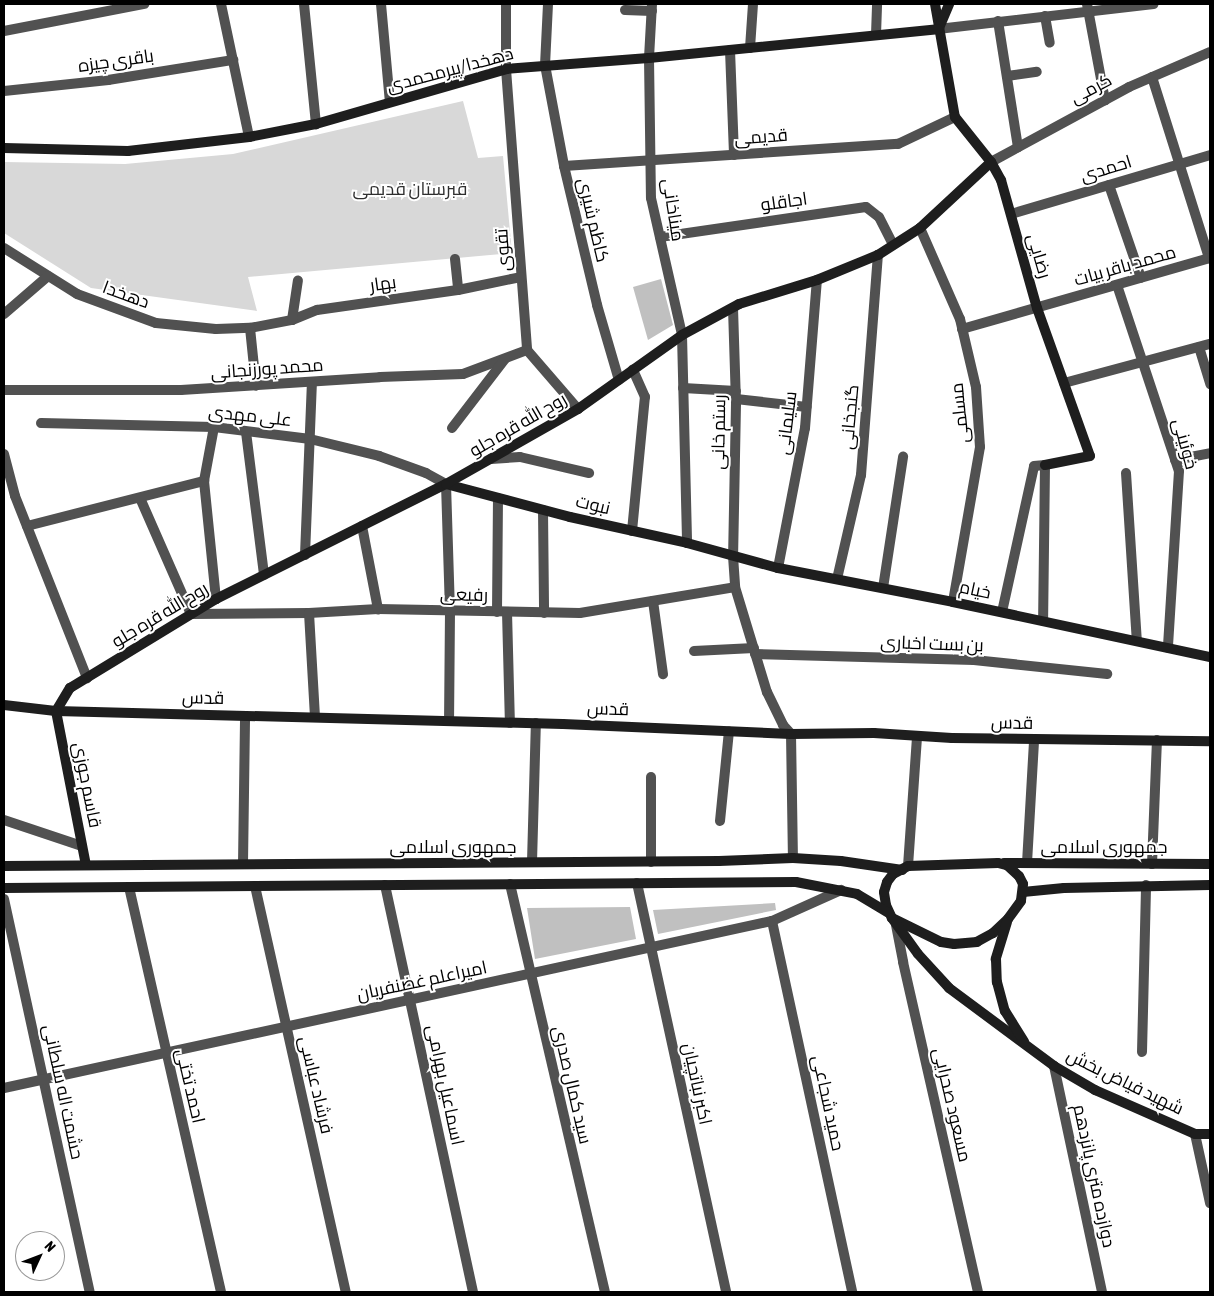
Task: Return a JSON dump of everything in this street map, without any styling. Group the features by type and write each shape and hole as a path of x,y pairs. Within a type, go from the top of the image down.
{"main road":[{"name":"رضایی","path":"935,4 955,117 991,162 1001,180 1037,308 1090,456 1046,465"},
{"path":"938,29 949,4"},
{"name":"دهخدا/پیرمحمدی","path":"4,148 128,150 249,137 316,124 506,69 649,58 938,29"},
{"name":"روح الله قره جلو","path":"56,711 70,688 191,614 216,599 446,484 491,459 578,409 682,335 733,308 816,280 878,255 920,228 991,162"},
{"name":"نبوت","path":"446,484 543,510 687,543 733,556"},
{"name":"خیام","path":"733,556 778,568 953,602 1210,656"},
{"name":"قدس","path":"4,705 56,711 510,722 791,734 874,733 1034,740 1210,741"},
{"name":"قاسم جوزی","path":"56,711 86,865"},
{"name":"جمهوری اسلامی","path":"4,866 651,862 793,858 906,868 998,863 1210,864"},
{"path":"998,863 1007,865 1019,876 1023,892 1021,900 1008,919 1000,941 996,959 997,982 1005,1012 1029,1049"},
{"path":"892,919 884,892 887,882 893,874 906,868"},
{"name":"جمهوری اسلامی","path":"4,888 796,882 856,894 892,919 934,939 954,944 977,942 993,933 1008,919"},
{"path":"1023,892 1064,888 1210,885"},
{"name":"شهید فیاض بخش","path":"892,919 918,954 949,988 1054,1066 1095,1090 1196,1134 1210,1134"}],"street":[{"path":"4,31 144,4"},
{"path":"220,4 249,137"},
{"path":"304,4 316,124"},
{"path":"381,4 390,102"},
{"name":"تقوی","path":"506,4 506,69 527,350"},
{"name":"کاظم شیری","path":"548,4 545,65 564,166 596,305 619,380"},
{"path":"750,48 752,4"},
{"path":"876,34 877,4"},
{"path":"938,29 1045,16 1087,7 1154,4"},
{"path":"625,10 652,7"},
{"name":"میناخانی","path":"652,7 649,58 651,198 682,335 687,543"},
{"path":"1087,7 1105,100"},
{"path":"1045,16 1050,43"},
{"path":"998,21 1018,147"},
{"path":"730,50 734,155"},
{"name":"کرمی","path":"991,162 1105,100 1210,52"},
{"name":"باقری چیزه","path":"4,91 108,80 233,60"},
{"path":"1007,76 1037,72"},
{"path":"1152,77 1210,258"},
{"name":"قدیمی","path":"564,166 898,144 955,117"},
{"name":"احمدی","path":"1010,214 1210,155"},
{"path":"1109,185 1141,278"},
{"name":"اجاقلو","path":"660,236 866,207 879,217 893,244"},
{"name":"مسلمی","path":"920,228 960,319 976,387 980,447 953,602"},
{"name":"دهخدا","path":"4,248 77,294 156,323 216,329 250,328"},
{"name":"گنجخانی","path":"838,579 861,475 878,255"},
{"name":"محمد باقر بیات","path":"962,329 1210,258"},
{"path":"455,259 458,290"},
{"path":"4,314 48,276"},
{"name":"بهار","path":"250,328 292,320 317,310 458,290 521,277"},
{"path":"292,320 298,280"},
{"name":"سلیمانی","path":"778,568 805,428 816,280"},
{"name":"خوئینی","path":"1118,285 1179,471 1168,648"},
{"name":"رستم خانی","path":"733,308 736,395 733,556 735,587 767,692 783,725 791,734"},
{"path":"250,328 256,386"},
{"path":"1064,383 1210,344"},
{"path":"1199,347 1210,384"},
{"path":"527,350 578,409"},
{"name":"محمد پورزنجانی","path":"4,390 181,390 380,377 463,374 527,350"},
{"path":"452,428 505,358"},
{"path":"632,531 645,397 633,370"},
{"path":"305,555 312,382"},
{"path":"683,388 807,407"},
{"name":"علی مهدی","path":"41,423 214,427 310,439 378,456 426,473 446,484"},
{"path":"214,427 204,481 216,599"},
{"path":"246,432 264,575"},
{"path":"1175,460 1210,453"},
{"path":"4,454 15,496 87,678"},
{"path":"491,459 520,457 589,474"},
{"path":"883,588 903,457"},
{"path":"1002,612 1034,466 1046,465 1044,621"},
{"path":"1126,473 1137,641"},
{"path":"27,526 204,481"},
{"path":"446,484 450,611 449,721"},
{"path":"140,498 191,614"},
{"path":"498,498 502,612 510,722"},
{"path":"543,510 544,613"},
{"path":"362,526 378,609"},
{"name":"رفیعی","path":"191,614 309,613 378,609 580,613 735,587"},
{"path":"653,601 663,674"},
{"path":"309,613 316,717"},
{"name":"بن بست اخباری","path":"694,650 974,660 1107,674"},
{"path":"243,864 245,716"},
{"path":"532,862 536,723"},
{"path":"720,821 729,731"},
{"path":"791,734 793,858"},
{"path":"906,868 917,736"},
{"path":"1027,863 1034,740"},
{"path":"1152,864 1157,740"},
{"path":"651,777 651,862"},
{"path":"4,820 82,846"},
{"name":"اکبر نباتچیان","path":"637,883 726,1292"},
{"name":"سید کمال صدری","path":"510,884 605,1292"},
{"name":"اسماعیل بهرامی","path":"385,885 473,1292"},
{"path":"1142,1052 1146,885"},
{"name":"فرشاد عباسی","path":"255,886 346,1292"},
{"name":"احمد تختی","path":"129,887 165,1053 221,1292"},
{"name":"امیراعلم غضنفریان","path":"4,1088 772,921 841,890"},
{"name":"حشمت اله سلطانی","path":"4,899 90,1292"},
{"name":"مسعود صحرایی","path":"892,919 978,1292"},
{"name":"حمید شجاعی","path":"772,921 852,1292"},
{"name":"دوازده متری پانزدهم","path":"1054,1066 1102,1292"},
{"path":"1196,1134 1210,1203"}],"green space":[{"name":"قبرستان قدیمى","path":"463,101 478,158 503,156 512,253 248,277 257,311 91,288 4,233 4,162 125,164 233,154"}],"building":[{"path":"661,279 673,325 648,340 633,287"},
{"path":"775,903 776,910 658,934 653,910"},
{"path":"630,907 636,939 535,959 527,908"}]}
